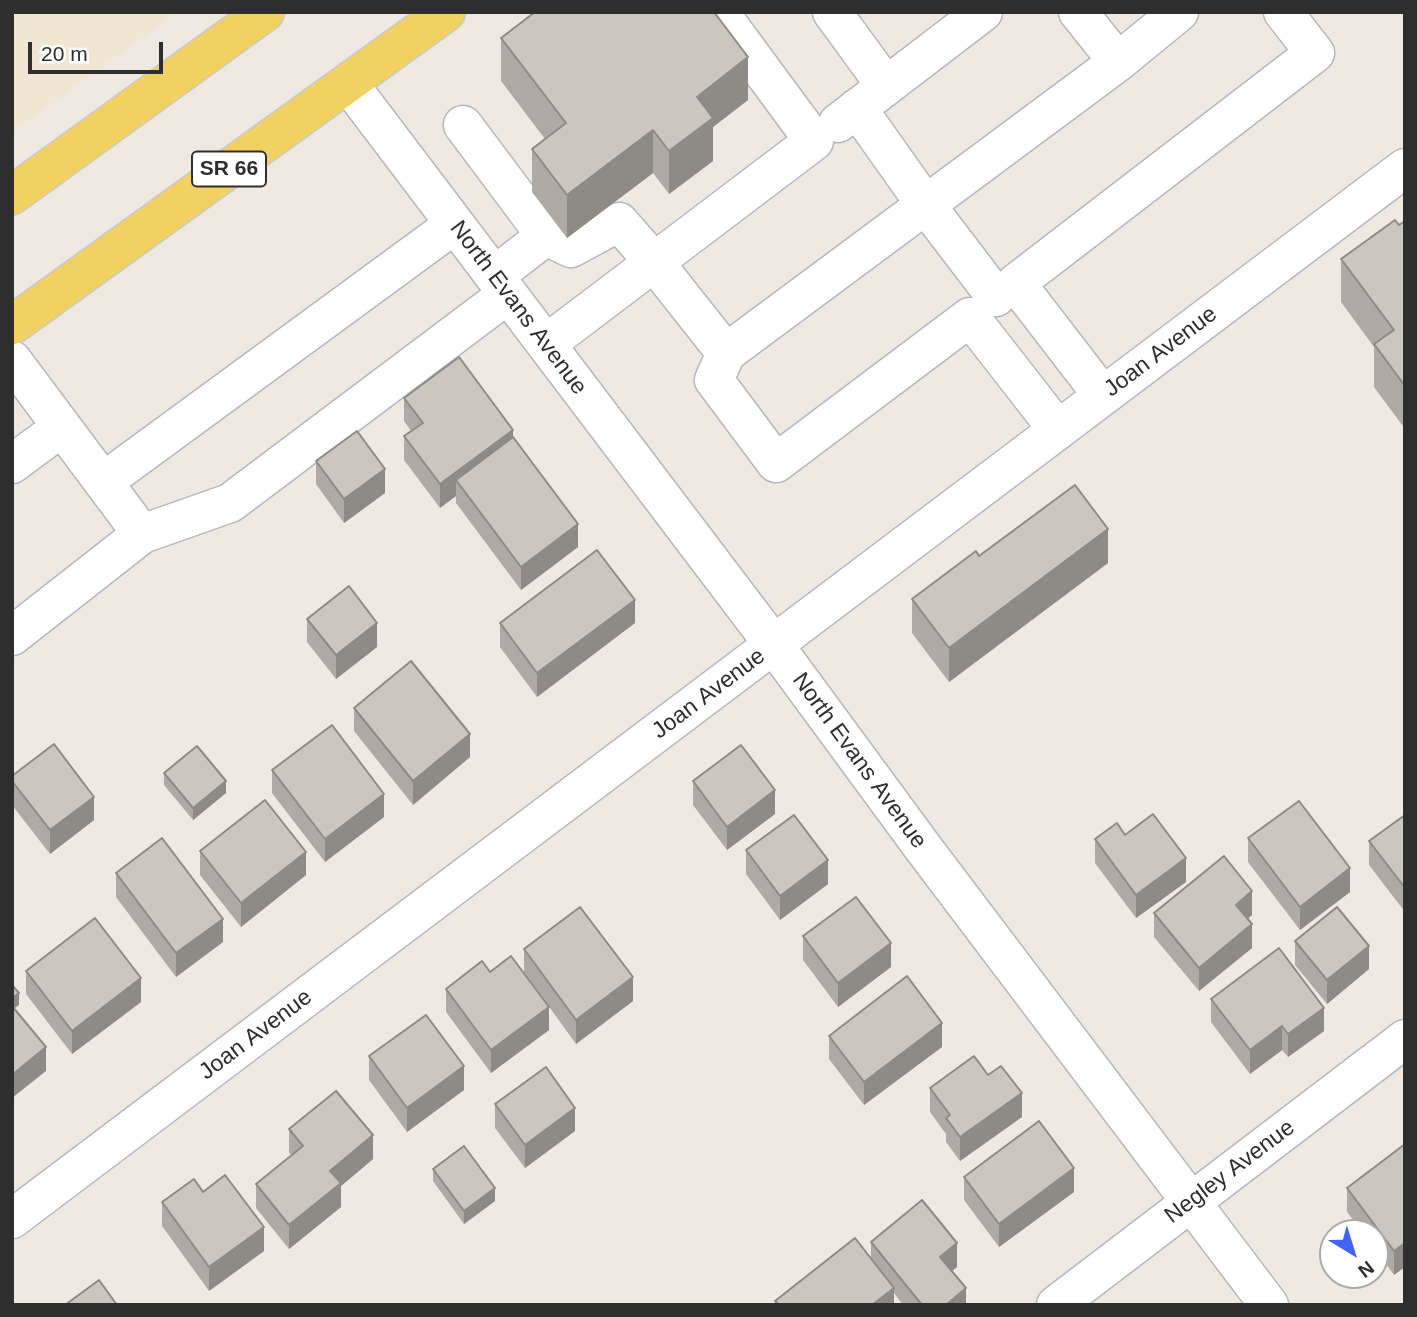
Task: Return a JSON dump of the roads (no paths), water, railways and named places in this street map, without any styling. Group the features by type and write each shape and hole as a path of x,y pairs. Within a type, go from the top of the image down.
{"main road":[{"path":"12,195 265,12"},
{"name":"SR 66","path":"12,325 446,12"}],"street":[{"path":"719,12 814,141"},
{"path":"832,12 925,204 994,299 1058,430"},
{"path":"546,344 983,12"},
{"path":"1078,12 1118,62"},
{"path":"1179,12 1118,62 726,354 714,380 776,463 1315,53 1283,12"},
{"name":"North Evans Avenue","path":"348,83 1269,1305"},
{"path":"463,125 546,236 571,248 619,222 726,354"},
{"name":"Joan Avenue","path":"12,1219 1405,168"},
{"path":"103,482 455,225"},
{"path":"12,636 142,534 230,503 501,285 546,236"},
{"path":"994,299 1103,396"},
{"path":"12,360 142,534"},
{"path":"12,464 62,427"},
{"name":"Negley Avenue","path":"1056,1305 1405,1039"}]}
